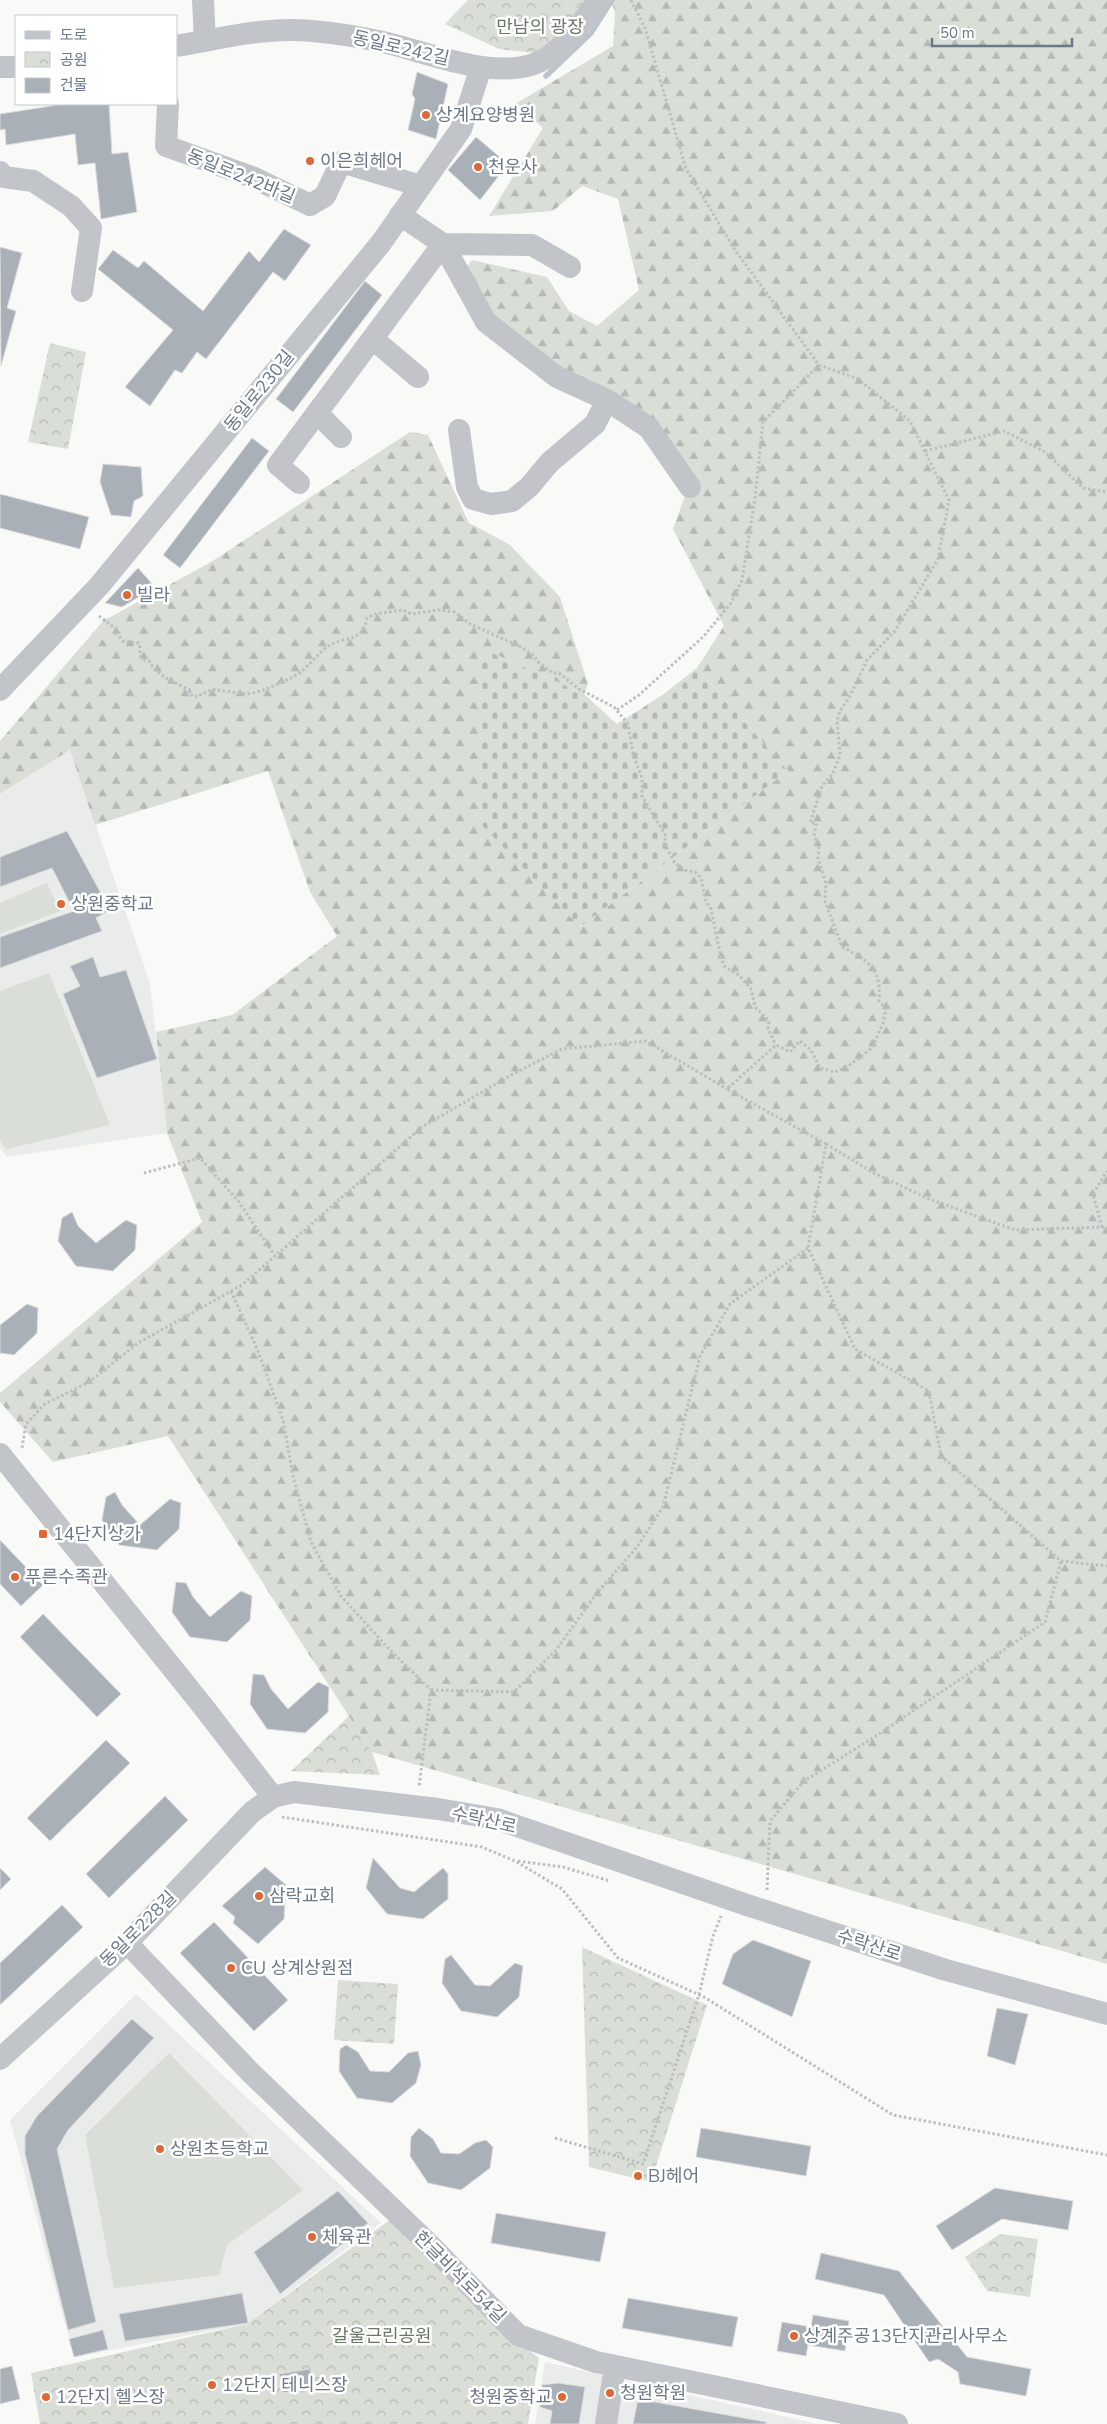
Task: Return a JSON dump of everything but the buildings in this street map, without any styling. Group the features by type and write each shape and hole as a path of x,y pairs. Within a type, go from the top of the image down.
{"street":[{"path":"203,0 206,41"},
{"name":"동일로242길","path":"178,46 281,30 309,30 382,42 481,67 517,67 532,65 552,55 598,0"},
{"path":"0,67 15,67"},
{"name":"동일로230길","path":"0,690 87,600 380,243 461,129 481,67"},
{"name":"동일로242바길","path":"168,105 166,146 252,177 310,206 325,196 341,162 421,186"},
{"path":"1,175 33,181 71,206 91,228 82,291"},
{"path":"400,215 443,244 486,322 557,377 607,400 649,428 690,486"},
{"path":"443,244 532,245 570,267"},
{"path":"299,483 278,465 443,244"},
{"path":"373,339 418,377"},
{"path":"459,430 467,487 472,499 491,504 512,500 529,486 550,462 595,424 607,400"},
{"path":"317,413 341,437"},
{"path":"0,1454 198,1700 272,1797"},
{"name":"수락산로","path":"272,1797 294,1792 497,1819 766,1912 946,1970 1107,2014"},
{"name":"동일로228길","path":"0,2059 127,1943 252,1812 272,1797"},
{"name":"한글비석로54길","path":"127,1943 250,2072 430,2245 518,2336 596,2362 897,2424"},
{"path":"606,2424 615,2366"}],"path":[{"path":"87,600 92,604 94,611 99,617 116,629 116,633 124,642 139,643 139,654 143,659 149,661 154,671 169,678 173,683 192,691 189,692 193,697 214,690 232,694 252,694 284,681 302,671 316,654 323,652 338,641 351,639 363,632 368,618 375,614 402,610 412,614 438,610 455,612 470,624 523,648 553,673 559,673 579,689 616,710 628,724 632,754 642,778 642,796 666,836 664,843 675,864 685,870 695,872 701,878 706,902 711,909 721,958 725,967 739,976 751,989 755,1007 769,1021 768,1029 776,1045 790,1052 800,1041 811,1050 820,1068 835,1072 847,1067 872,1048 886,1016 886,1009 879,1001 880,991 876,971 863,958 842,947 825,901 826,884 818,858 819,843 814,837 816,824 810,822 822,786 833,773 840,755 837,720 840,710 850,696 867,660 895,631 938,560 949,500 910,421 858,379 819,365 735,250 686,169 645,28 631,0"},
{"path":"616,710 639,695 704,636 731,603 742,580 755,498 763,422 819,365"},
{"path":"925,451 1004,431 1045,452 1083,488 1107,492"},
{"path":"17,1476 26,1424 45,1404 89,1382 138,1343 242,1285 422,1126 513,1074 562,1049 646,1041 874,1173 929,1199 1014,1230 1107,1228"},
{"path":"727,1089 776,1045"},
{"path":"826,1144 808,1248 855,1349 929,1392 941,1456 1061,1560 1107,1566"},
{"path":"144,1173 200,1158 239,1202 275,1256"},
{"path":"1102,1227 1093,1194 1107,1171"},
{"path":"231,1291 258,1351 283,1420 293,1476 311,1542 341,1596 386,1646 431,1690 514,1692 556,1650 596,1593 638,1547 663,1507 700,1356 730,1304 808,1248"},
{"path":"766,1912 770,1821 804,1781 876,1736 1045,1622 1061,1560"},
{"path":"417,1807 431,1690"},
{"path":"252,1812 482,1848 515,1860 562,1867 618,1884"},
{"path":"515,1860 562,1889 618,1958 699,1994 893,2115 1107,2155"},
{"path":"555,2138 643,2164 699,1994 713,1936 721,1914 712,1912"}],"shaded area":[{"name":"상원중학교","path":"70,750 150,983 167,1133 7,1157 0,1148 0,794"},
{"name":"상원초등학교","path":"136,1994 381,2223 247,2324 74,2357 10,2120"},
{"name":"청원학원","path":"545,2362 818,2424 535,2424"}],"green space":[{"name":"만남의 광장","path":"468,0 599,0 552,55 499,49 445,24"},
{"path":"611,0 1107,0 1107,1964 372,1752 168,1436 53,1462 0,1402 0,1393 202,1222 167,1133 156,1032 232,1015 337,936 310,892 268,771 95,825 70,750 0,794 0,741 103,621 211,562 410,432 428,435 469,523 509,544 560,597 588,684 584,694 481,648 580,927 788,771 697,668 724,626 673,529 689,485 629,405 542,361 455,282 472,260 547,277 569,311 597,326 639,290 618,199 582,186 553,211 489,216 543,128 515,104 613,46 615,13"},
{"path":"50,343 86,352 68,449 28,442"},
{"path":"481,648 584,694 617,724 661,696 697,668 788,771 580,927 478,821"},
{"path":"47,883 60,911 0,934 0,903"},
{"path":"49,973 110,1125 6,1149 0,1140 0,991"},
{"path":"349,1716 372,1752 380,1775 291,1771"},
{"path":"582,1947 707,2005 651,2182 589,2167"},
{"path":"338,1980 398,1984 394,2044 334,2040"},
{"path":"169,2053 303,2190 227,2245 219,2275 114,2288 85,2135"},
{"name":"갈울근린공원","path":"391,2219 495,2324 539,2358 528,2424 40,2424 31,2373 247,2324"},
{"path":"1000,2234 1038,2239 1030,2297 987,2291 965,2257"}],"waterway":[{"path":"546,76 591,33 612,0"}],"place":[{"name":"상계요양병원","path":"426,115"},
{"name":"이은희헤어","path":"310,161"},
{"name":"천운사","path":"478,167"},
{"name":"빌라","path":"127,595"},
{"name":"상원중학교","path":"61,904"},
{"name":"14단지상가","path":"43,1534"},
{"name":"푸른수족관","path":"15,1577"},
{"name":"삼락교회","path":"259,1896"},
{"name":"CU 상계상원점","path":"231,1968"},
{"name":"상원초등학교","path":"160,2149"},
{"name":"BJ헤어","path":"638,2176"},
{"name":"체육관","path":"312,2237"},
{"name":"상계주공13단지관리사무소","path":"794,2336"},
{"name":"12단지 테니스장","path":"212,2385"},
{"name":"청원학원","path":"610,2393"},
{"name":"12단지 헬스장","path":"46,2397"},
{"name":"청원중학교","path":"562,2397"}]}
